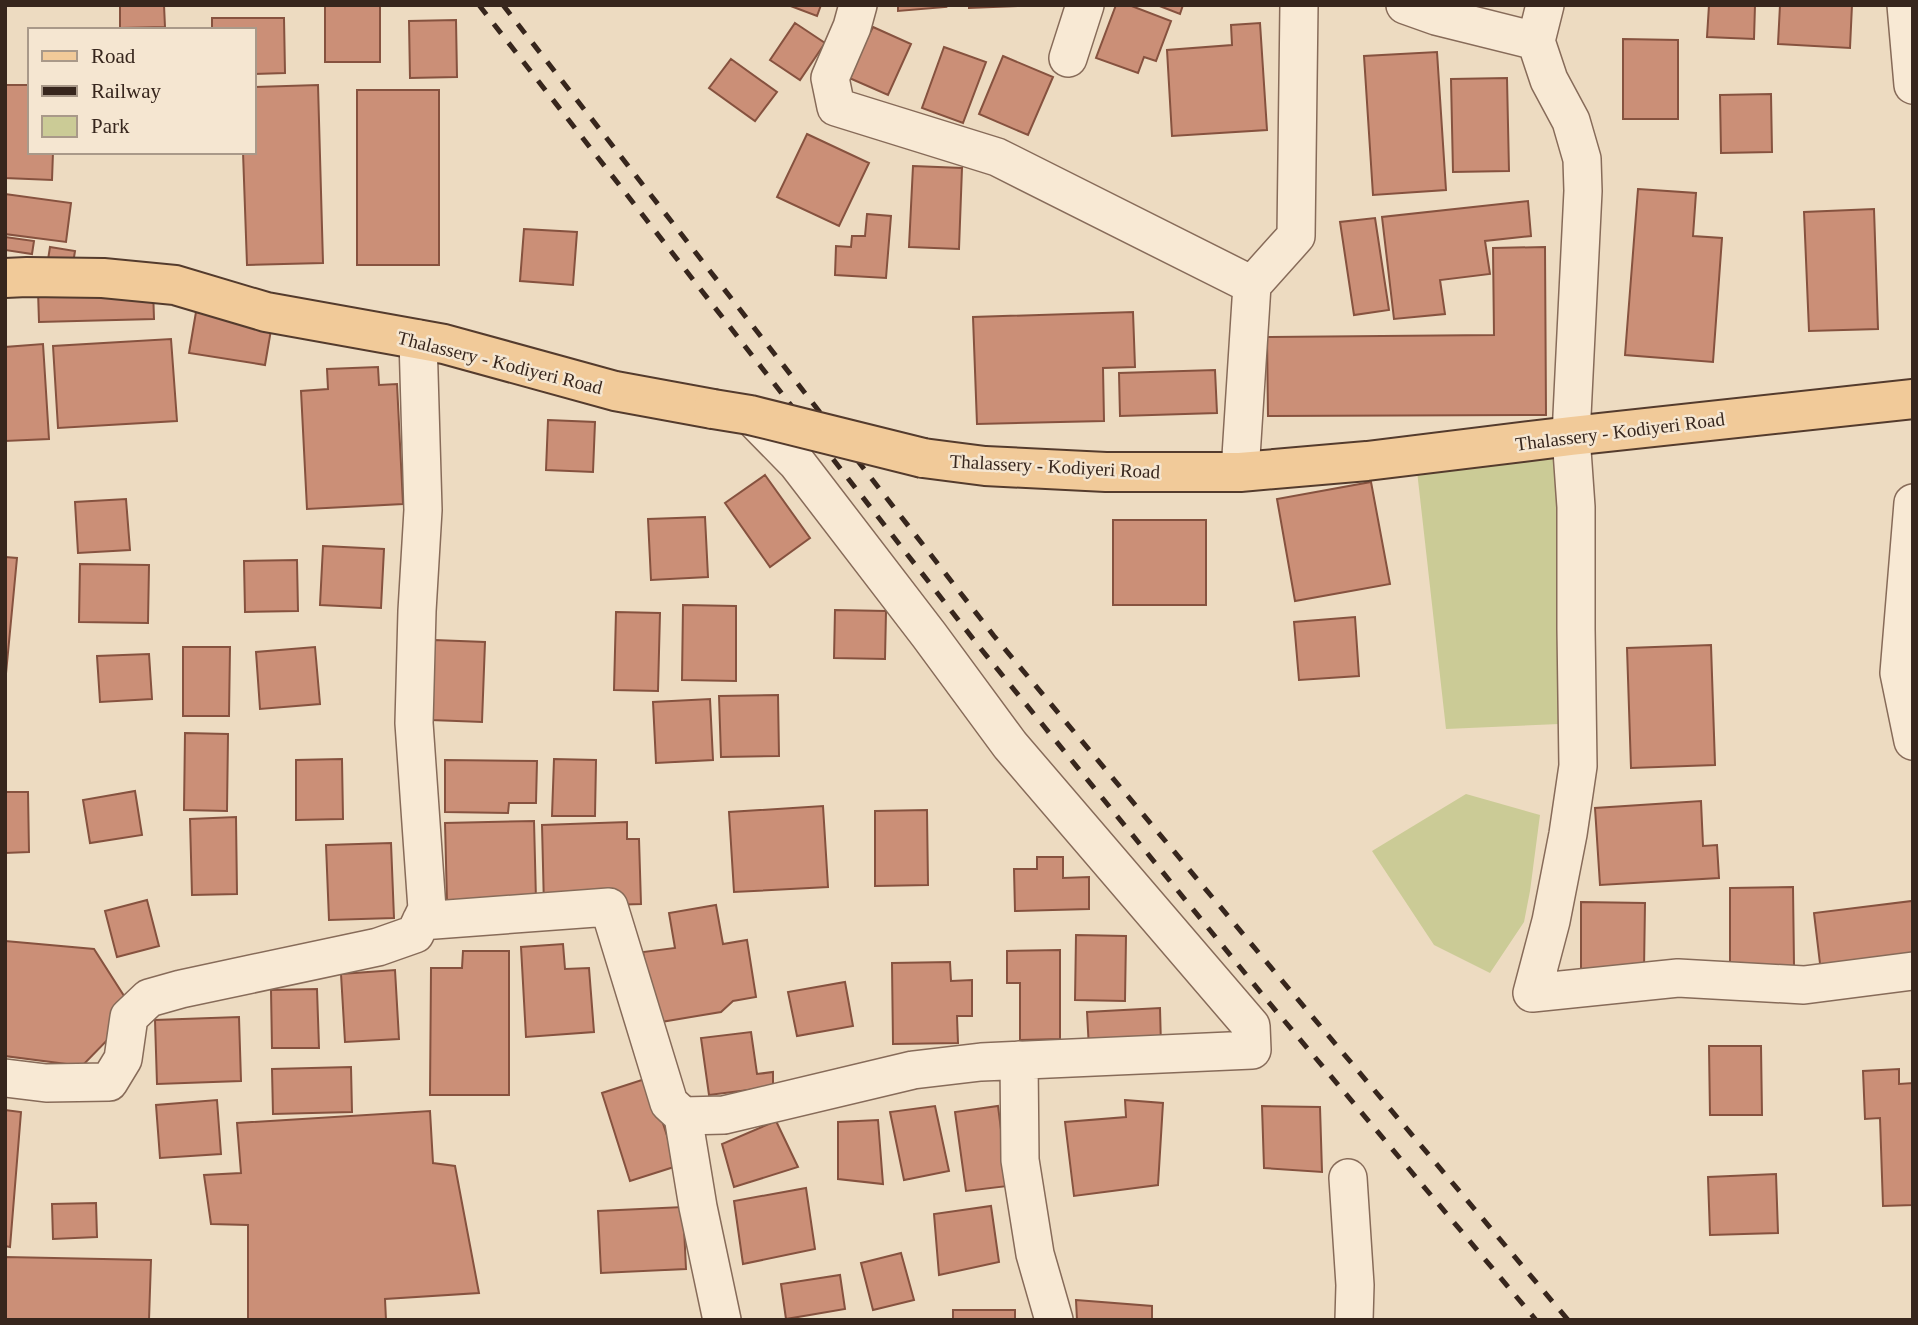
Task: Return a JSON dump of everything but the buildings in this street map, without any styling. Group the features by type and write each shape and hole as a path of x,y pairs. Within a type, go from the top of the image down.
{"main road":[{"name":"Thalassery - Kodiyeri Road","path":"5,278 103,278 175,285 266,312 444,344 615,391 750,415 923,458 985,466 1093,472 1240,472 1367,461 1913,398"}],"street":[{"path":"858,5 852,27 830,78 836,107 998,157 1252,285"},
{"path":"1068,58 1086,5"},
{"path":"1240,472 1252,285 1296,236 1299,5"},
{"path":"1405,5 1436,16 1536,41"},
{"path":"1545,5 1536,41 1549,80 1571,121 1582,159 1583,191 1571,436 1576,507 1578,766 1551,921 1532,993 1678,978 1804,985 1913,971"},
{"path":"1906,5 1913,85"},
{"path":"5,1078 46,1083 109,1082 123,1059 129,1017 149,998 379,947 415,934 426,909 414,723 423,510 418,340"},
{"path":"683,1116 724,1115 913,1070 981,1062 1252,1050 1251,1026 1010,745 797,463 750,415"},
{"path":"1913,503 1899,673 1913,741"},
{"path":"421,921 609,907 668,1102 683,1116 698,1207 722,1320"},
{"path":"1019,1060 1020,1160 1035,1254 1054,1320"},
{"path":"1348,1178 1355,1285 1354,1320"}],"green space":[{"path":"1558,447 1559,724 1446,729 1416,462"},
{"path":"1466,794 1540,815 1524,922 1490,973 1434,945 1372,851"}],"railway":[{"path":"479,5 981,649 1266,999 1536,1320"},
{"path":"503,5 994,636 1568,1320"}]}
